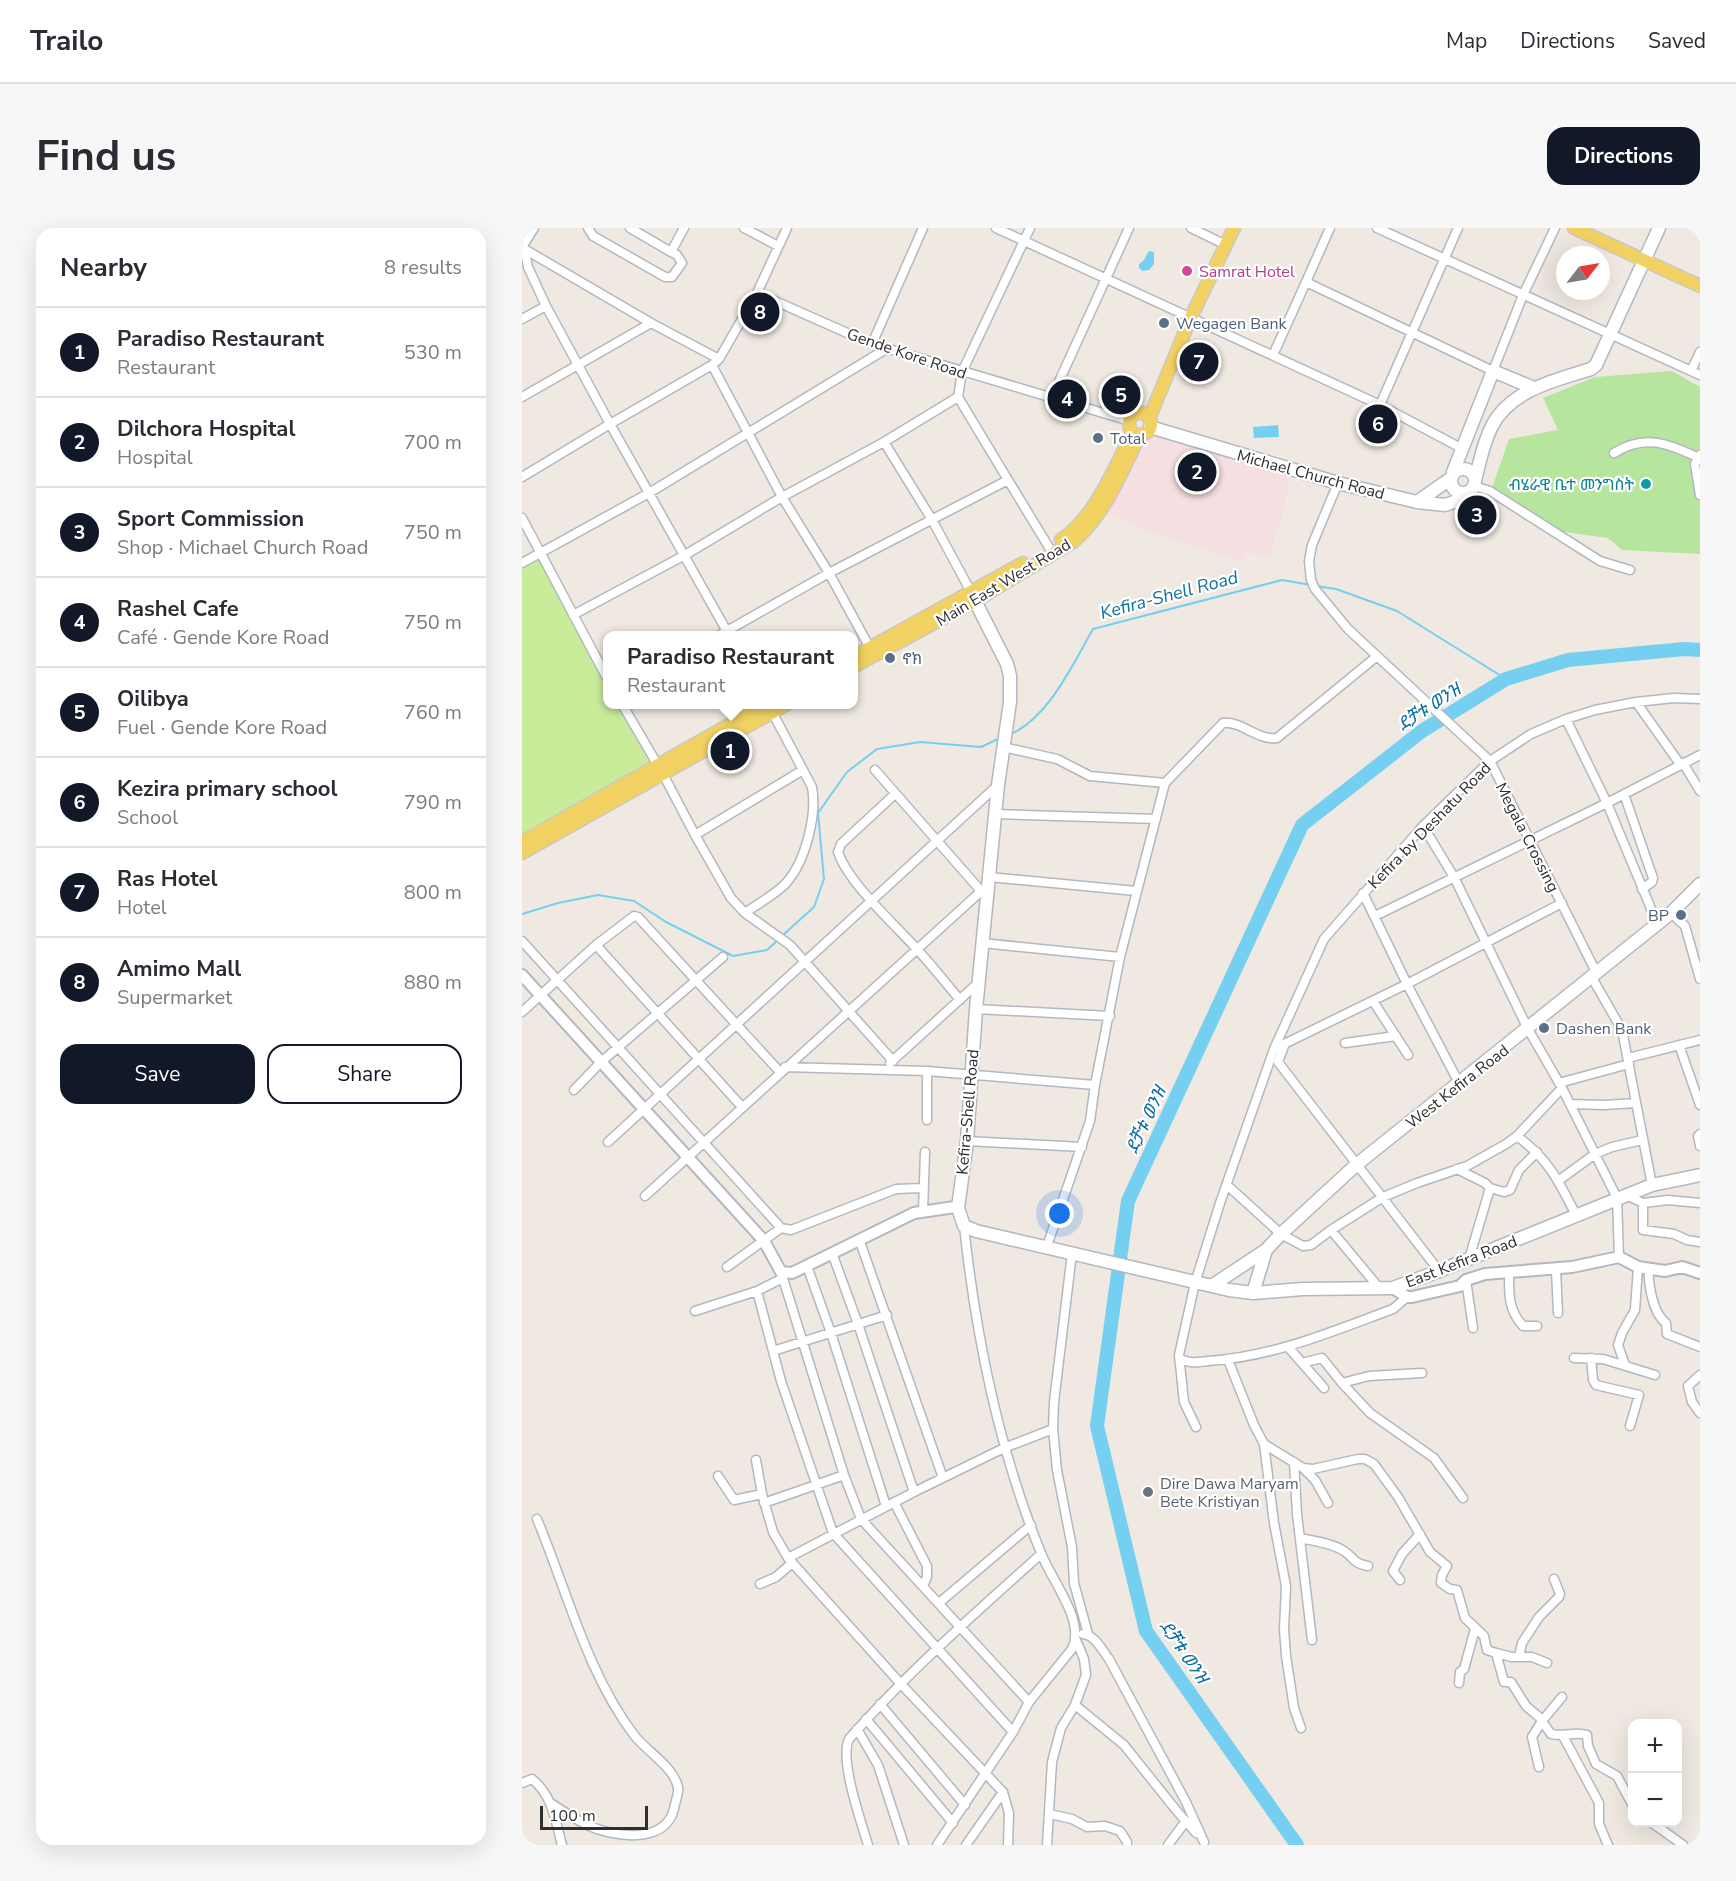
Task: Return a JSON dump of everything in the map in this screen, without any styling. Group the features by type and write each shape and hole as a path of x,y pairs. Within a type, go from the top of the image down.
{"main road":[{"name":"Main East West Road","path":"858,663 872,652 1051,552 1088,513 1119,467 1141,425 1188,316 1223,244 1228,228"},
{"name":"Main East West Road","path":"1223,244 1234,228"},
{"path":"1574,228 1700,286"},
{"path":"1534,388 1492,371 1452,476 1451,485 1455,491 1461,493 1473,486 1482,451 1491,427 1499,415 1534,388 1591,369 1596,365 1659,228"},
{"name":"Michael Church Road","path":"1141,425 1338,483 1417,502 1445,506 1463,499 1473,486"},
{"path":"1417,502 1460,468 1468,469 1473,474 1473,486"},
{"name":"Kefira-Shell Road","path":"964,1226 958,1208 967,1141 986,884 1010,702 1010,676 1003,654 973,596"},
{"name":"Main East West Road","path":"858,656 872,652"},
{"path":"522,842 661,770 766,709"},
{"path":"522,853 593,807"},
{"name":"West Kefira Road","path":"1213,1285 1266,1250 1281,1233 1356,1165 1671,913 1700,885"},
{"name":"East Kefira Road","path":"1213,1285 1252,1293 1303,1289 1387,1288 1439,1272 1621,1196 1652,1185 1700,1175"},
{"path":"964,1226 976,1231 1047,1246 1195,1283 1213,1285"},
{"path":"1252,1293 1266,1250"}],"street":[{"path":"534,228 524,244 528,267 546,306 685,555 723,631"},
{"path":"588,228 593,236 665,277 672,277 682,263 677,255 630,228"},
{"path":"671,252 684,228"},
{"path":"744,228 778,246"},
{"path":"522,477 716,362 757,292 787,228"},
{"path":"872,344 923,228"},
{"path":"996,228 1380,405 1461,448"},
{"path":"1029,228 962,372 958,397 1051,552"},
{"path":"1052,399 1129,228"},
{"path":"1191,228 1223,244"},
{"path":"1273,356 1330,228"},
{"path":"1377,228 1696,373 1700,352"},
{"path":"1380,405 1458,228"},
{"path":"1306,282 1492,371 1523,295 1555,228"},
{"path":"524,244 716,362 747,434 782,497 829,573 872,652"},
{"name":"Gende Kore Road","path":"757,292 886,349 1141,425"},
{"path":"522,319 546,306"},
{"path":"522,397 651,323"},
{"path":"522,563 649,493 886,349"},
{"path":"573,615 685,555 782,497 884,442 958,397"},
{"path":"884,442 931,518 973,596"},
{"path":"1614,453 1628,444 1659,442 1699,456 1695,464 1700,495"},
{"path":"730,631 829,573 1008,480"},
{"name":"Megala Crossing","path":"1338,483 1312,545 1309,561 1311,580 1315,589 1348,629 1376,657 1487,758 1562,903 1593,974 1622,1030 1652,1185"},
{"path":"1473,486 1491,491 1600,561 1630,570"},
{"path":"522,518 603,671"},
{"path":"1047,1246 1090,1121 1120,957 1164,783 1223,723 1237,724 1270,739 1277,738 1376,657"},
{"name":"Kefira by Deshatu Road","path":"1196,1427 1184,1402 1179,1355 1195,1283 1274,1049 1324,939 1423,826 1487,758 1531,734 1566,719 1636,702 1674,698 1700,699"},
{"path":"1636,702 1700,791"},
{"path":"624,709 661,770 731,898 745,913 790,945 892,1061"},
{"path":"745,913 787,883 802,854 811,825 814,800 812,787 770,709"},
{"path":"1566,719 1607,803 1657,923"},
{"path":"1005,740 1057,759 1090,776 1164,783"},
{"path":"1375,916 1700,755"},
{"path":"695,835 803,770"},
{"path":"875,770 938,840 986,884 1136,891"},
{"path":"608,1142 998,785"},
{"path":"895,794 841,844 838,852 841,860 872,902 960,1000"},
{"path":"1624,794 1653,878 1652,882 1642,889"},
{"path":"995,814 1156,819"},
{"path":"1423,826 1454,877 1528,1029 1595,1154 1621,1196 1619,1257"},
{"path":"645,1196 986,884"},
{"path":"1363,893 1459,1083"},
{"path":"1274,1049 1407,984 1562,903"},
{"path":"1671,913 1685,926 1700,979"},
{"path":"522,1012 596,945 631,918 638,917 737,1025 783,1069 927,1071 1095,1085"},
{"path":"522,941 781,1228 791,1230 896,1189 923,1188"},
{"path":"982,943 1120,957"},
{"path":"596,945 741,1107"},
{"path":"574,1090 601,1062 723,957"},
{"path":"522,975 764,1240 782,1275 844,1475 861,1519 1029,1702"},
{"path":"883,1070 978,983"},
{"path":"1373,1001 1408,1055"},
{"path":"976,1009 1110,1016"},
{"path":"1345,1043 1396,1036"},
{"path":"1227,1185 1281,1233 1307,1246 1383,1197 1491,1154 1517,1136 1560,1085 1628,1061 1700,1040"},
{"path":"1679,1045 1700,1105"},
{"path":"1284,1046 1279,1054 1278,1062 1439,1272"},
{"path":"927,1071 927,1120"},
{"path":"1570,1104 1636,1103"},
{"path":"1700,1134 1698,1136 1700,1146"},
{"path":"1517,1136 1537,1152 1558,1181 1576,1215"},
{"path":"1558,1181 1595,1154 1612,1147 1642,1140"},
{"path":"967,1141 1082,1147"},
{"path":"923,1210 925,1152"},
{"path":"1457,1169 1485,1183 1490,1188 1504,1192 1510,1190 1519,1170 1537,1152"},
{"path":"1469,1259 1490,1188"},
{"path":"1621,1196 1643,1203 1668,1200 1700,1203"},
{"path":"1643,1203 1643,1230 1674,1234 1687,1240 1700,1242"},
{"path":"694,1311 757,1291 782,1275 792,1274 904,1217 923,1210 955,1206 958,1208"},
{"path":"964,1226 971,1294 983,1361 1004,1448 1041,1554 1071,1612 1086,1669 1075,1705 1060,1728 1052,1762 1048,1844"},
{"path":"727,1267 781,1228"},
{"path":"1331,1230 1387,1288 1407,1297"},
{"path":"859,1239 943,1478"},
{"path":"1072,1252 1054,1402 1053,1429 1057,1470 1072,1547 1074,1583 1088,1634 1109,1659 1132,1700 1186,1802 1205,1844"},
{"path":"832,1253 914,1491"},
{"path":"1181,1359 1190,1362 1228,1360 1288,1347 1393,1309 1407,1297 1460,1286 1466,1280 1485,1274 1556,1269 1619,1257 1643,1268 1665,1271 1682,1267 1700,1274"},
{"path":"807,1266 890,1504 927,1566 924,1586"},
{"path":"1643,1268 1650,1295 1662,1320 1666,1323 1667,1334 1700,1347"},
{"path":"1625,1365 1618,1344 1635,1310 1643,1268"},
{"path":"1556,1269 1558,1313"},
{"path":"1509,1273 1511,1310 1523,1326 1537,1326"},
{"path":"1466,1280 1473,1328"},
{"path":"757,1291 781,1381 833,1533 1013,1732"},
{"path":"773,1351 887,1315"},
{"path":"1288,1347 1324,1388"},
{"path":"1302,1363 1322,1358 1376,1419 1434,1458 1463,1498"},
{"path":"1574,1358 1603,1359 1655,1375"},
{"path":"1591,1358 1594,1383 1640,1396 1629,1426"},
{"path":"1228,1360 1264,1444 1274,1523 1287,1586 1284,1629 1286,1656 1294,1707 1300,1728"},
{"path":"1342,1383 1369,1376 1422,1373"},
{"path":"1699,1378 1688,1386 1692,1402 1700,1413"},
{"path":"760,1584 776,1577 790,1560 833,1533 1004,1448 1053,1429"},
{"path":"1264,1444 1303,1468 1315,1480 1328,1503"},
{"path":"756,1460 763,1498 773,1532 790,1560 900,1683 1003,1792 1009,1813 1008,1845"},
{"path":"1303,1468 1313,1469 1358,1460 1371,1461 1392,1488 1430,1552 1447,1566 1441,1583 1450,1589 1457,1590 1465,1618 1484,1636 1488,1650 1512,1657 1532,1657 1547,1663"},
{"path":"1294,1462 1312,1640"},
{"path":"718,1476 734,1500 763,1498 844,1475"},
{"path":"537,1519 606,1695 635,1737 670,1772 678,1787 672,1816 666,1825 643,1836 631,1836 589,1826 552,1804"},
{"path":"939,1603 1031,1525"},
{"path":"1400,1580 1394,1571 1402,1554 1420,1534"},
{"path":"1300,1539 1329,1545 1345,1552 1355,1563 1368,1566"},
{"path":"868,1845 854,1797 845,1751 849,1739 900,1683 936,1648 1041,1554"},
{"path":"1519,1657 1522,1643 1539,1617 1559,1597 1554,1579"},
{"path":"1459,1683 1460,1672 1464,1669 1475,1629"},
{"path":"1076,1637 1088,1634"},
{"path":"937,1845 1013,1732 1029,1702 1072,1649 1076,1637"},
{"path":"1496,1653 1504,1682 1511,1682 1526,1706 1542,1721 1551,1734 1563,1736 1581,1733 1587,1735 1588,1746 1596,1764 1617,1776 1628,1797"},
{"path":"1539,1767 1532,1737 1562,1697"},
{"path":"880,1704 965,1805"},
{"path":"1075,1705 1124,1745 1205,1844"},
{"path":"866,1719 953,1823"},
{"path":"857,1730 878,1765 904,1845"},
{"path":"1563,1736 1599,1803 1599,1824 1608,1845"},
{"path":"522,1783 530,1778 534,1780 552,1804 562,1845"},
{"path":"966,1845 1003,1792"},
{"path":"1050,1814 1071,1819 1087,1827 1112,1828 1120,1832 1127,1845"},
{"path":"1168,1845 1186,1821"},
{"path":"1658,1827 1683,1845"}],"shaded area":[{"path":"1157,434 1291,474 1282,516 1269,557 1245,552 1244,563 1144,530 1105,512 1141,444 1144,440"}],"green space":[{"path":"1672,371 1700,387 1700,554 1622,550 1608,538 1550,530 1491,491 1509,439 1558,430 1543,398 1595,377"},
{"path":"540,553 603,671 603,709 624,709 658,765 522,842 522,563"}],"water":[{"path":"1149,251 1154,252 1154,264 1149,270 1142,271 1139,264"},
{"path":"1278,425 1279,437 1254,438 1253,427"}],"waterway":[{"name":"Kefira-Shell Road","path":"1011,734 1025,726 1048,703 1093,629 1282,580 1311,585"},
{"name":"Kefira-Shell Road","path":"1316,586 1336,589 1397,611 1506,679"},
{"name":"ደቻቱ ወንዝ","path":"1297,1845 1146,1631 1097,1426 1128,1201 1302,825 1422,731 1506,679 1568,660 1684,649 1700,650"},
{"name":"Kefira-Shell Road","path":"783,935 814,907 824,879 818,813 847,772 877,749 920,742 981,747 1000,738"},
{"name":"Kefira-Shell Road","path":"522,914 558,903 598,895 634,901 666,922 733,956 767,950 779,939"}],"place":[{"name":"Samrat Hotel","path":"1187,271"},
{"name":"Amimo Mall","path":"760,312"},
{"name":"Wegagen Bank","path":"1164,323"},
{"name":"Ras Hotel","path":"1199,362"},
{"name":"Oilibya","path":"1121,395"},
{"name":"Rashel Cafe","path":"1067,399"},
{"name":"Kezira primary school","path":"1378,424"},
{"name":"Total","path":"1098,438"},
{"name":"Dilchora Hospital","path":"1197,472"},
{"name":"ብሄራዊ ቤተ መንግስት","path":"1646,484"},
{"name":"Sport Commission","path":"1477,515"},
{"name":"ኖክ","path":"890,658"},
{"name":"Paradiso Restaurant","path":"730,751"},
{"name":"BP","path":"1681,915"},
{"name":"Dashen Bank","path":"1544,1028"},
{"name":"Dire Dawa Maryam Bete Kristiyan","path":"1148,1492"}]}
